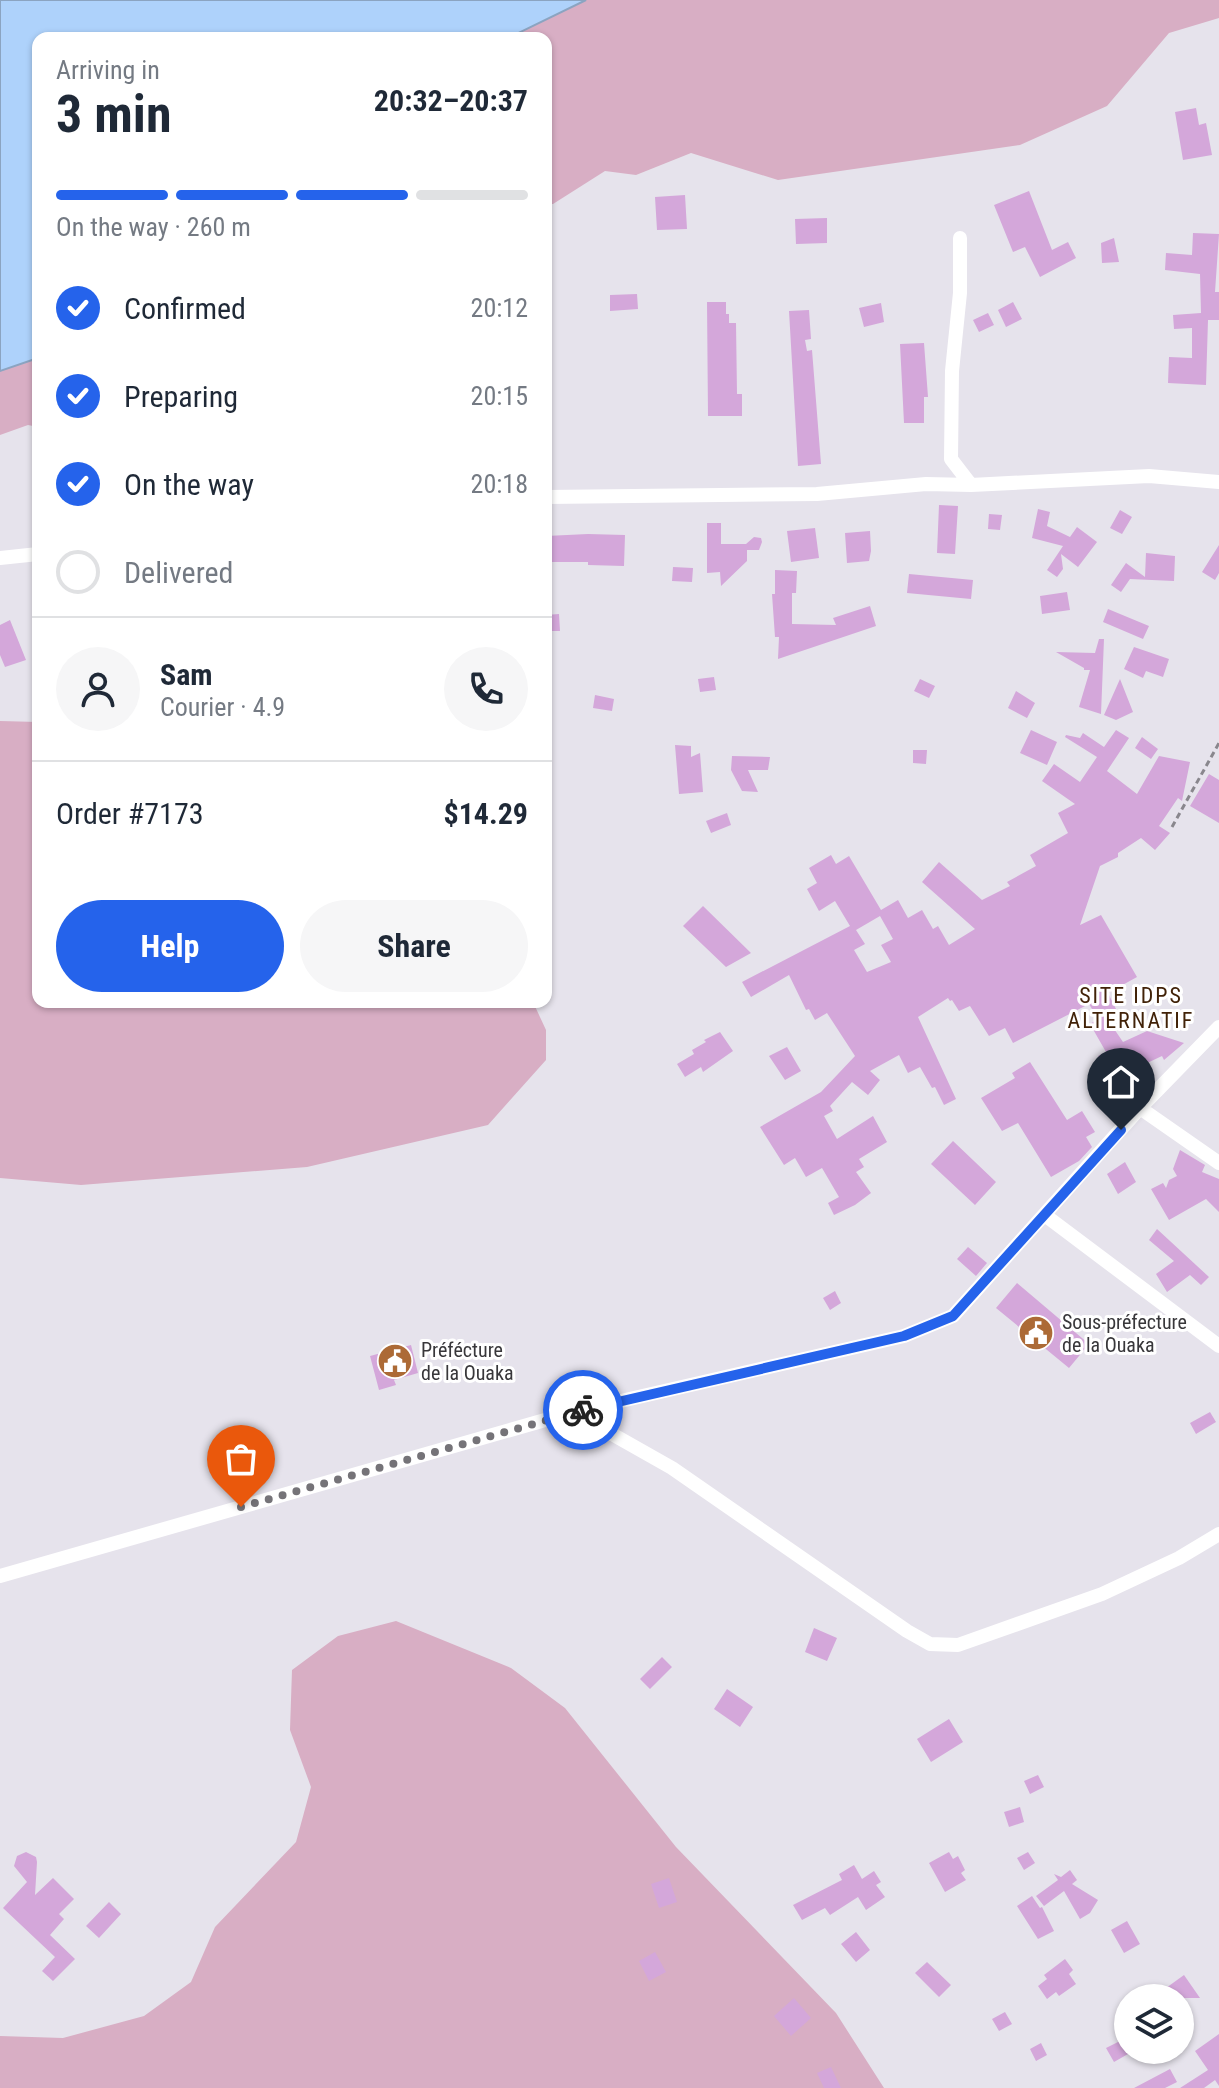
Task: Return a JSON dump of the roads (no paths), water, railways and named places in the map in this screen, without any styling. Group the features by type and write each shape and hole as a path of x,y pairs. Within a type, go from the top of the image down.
{"street":[{"path":"960,238 960,293 952,371 951,459 971,485"},
{"path":"552,497 817,494 926,484 971,485 1149,476 1219,482"},
{"path":"0,558 32,555"},
{"path":"0,1576 573,1412 904,1336 930,1327 953,1316 1140,1108 1219,1027"},
{"path":"1140,1108 1219,1163"},
{"path":"1046,1216 1219,1346"},
{"path":"573,1412 672,1468 930,1644 958,1645 1102,1594 1179,1558 1219,1534"}],"water":[{"path":"0,0 586,0 520,32 32,32 32,360 0,371"}],"place":[{"name":"Sous-préfecture de la Ouaka","path":"1036,1333"},
{"name":"Préfécture de la Ouaka","path":"395,1361"}],"district":[{"name":"SITE IDPS ALTERNATIF","path":"1131,1008"}]}
